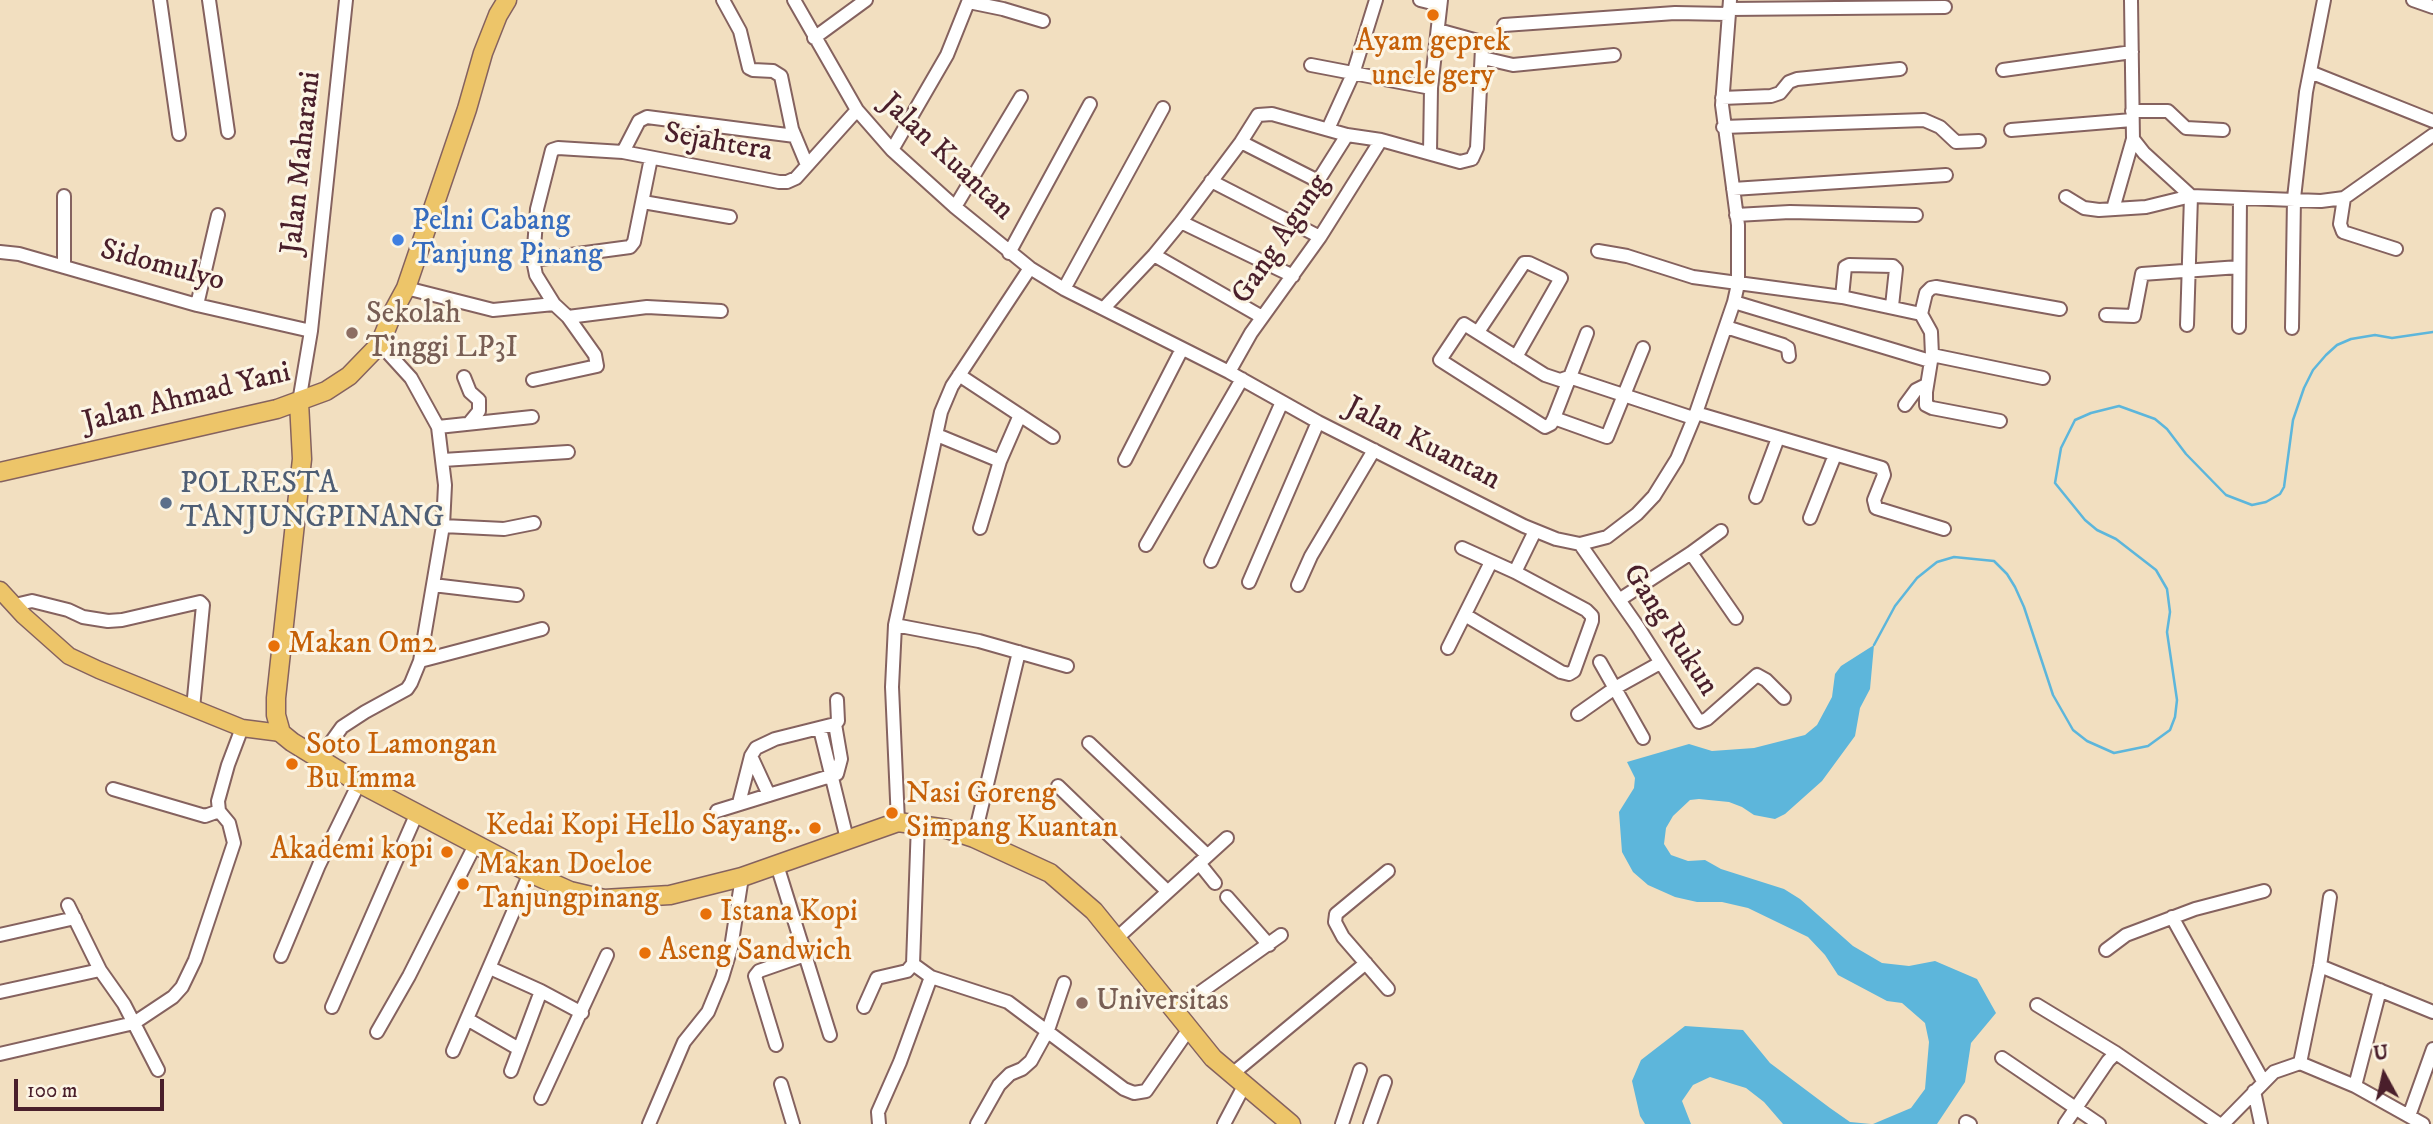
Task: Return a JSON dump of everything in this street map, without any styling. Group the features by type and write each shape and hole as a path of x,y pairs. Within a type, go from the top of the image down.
{"highway":[{"name":"Jalan Ahmad Yani","path":"0,472 277,409 326,391 349,376 380,344 406,288 459,134 483,53 507,0"},
{"path":"299,402 302,459 276,698 276,715 281,733 359,783 475,845 570,891 604,900 670,895 742,877 898,822 947,829 974,838 1050,873 1094,911 1189,1029 1238,1081 1291,1124"}],"main road":[{"path":"0,590 69,656 242,728 281,733"}],"street":[{"path":"160,0 179,134"},
{"path":"209,0 228,132"},
{"name":"Jalan Maharani","path":"299,402 311,331 346,0"},
{"path":"723,0 740,31 749,68 773,71 781,76 795,136 807,165"},
{"name":"Jalan Kuantan","path":"794,0 857,110 892,149 955,207 1030,268 1064,289 1229,372 1318,422 1535,531 1580,544"},
{"path":"814,38 866,0"},
{"path":"1328,130 1353,74 1376,0"},
{"path":"1420,0 1441,3 1431,88 1430,153"},
{"path":"2113,209 2133,139 2131,0"},
{"path":"2292,328 2294,198 2310,72 2325,0"},
{"path":"2413,0 2433,7"},
{"path":"892,149 947,55 969,1 1043,21"},
{"path":"1504,25 1729,8 1945,7"},
{"path":"1580,544 1606,537 1637,514 1654,496 1677,459 1734,302 1738,284 1737,215 1723,127 1722,98 1729,8"},
{"path":"1104,309 1154,255 1241,142 1255,119 1264,114 1465,162 1472,159 1475,154 1482,48 1478,41 1438,30"},
{"path":"2003,70 2132,52"},
{"path":"1483,58 1513,65 1614,55"},
{"path":"1311,65 1431,88"},
{"path":"1722,98 1771,96 1780,93 1789,82 1797,79 1900,69"},
{"path":"2310,72 2433,121"},
{"path":"955,207 1021,97"},
{"path":"1009,253 1090,104"},
{"path":"1064,289 1163,108"},
{"name":"Sejahtera","path":"533,260 537,209 552,150 558,148 623,152 779,182 796,178 857,110"},
{"path":"2011,130 2168,111 2186,128 2223,130"},
{"path":"623,152 639,121 648,117 795,136"},
{"path":"1723,127 1924,120 1940,127 1956,142 1979,141"},
{"path":"1241,142 1322,184 1348,135"},
{"path":"2066,197 2084,208 2113,209 2146,207 2191,196 2321,201 2344,198 2433,135"},
{"path":"2133,139 2144,153 2191,196"},
{"name":"Gang Agung","path":"1229,372 1262,317 1320,237 1381,140"},
{"path":"533,380 597,366 595,355 568,317 554,304 536,275 533,260 630,247 634,242 651,158"},
{"path":"1733,189 1946,175"},
{"path":"1211,181 1320,237"},
{"path":"64,196 64,267"},
{"path":"2187,325 2191,196"},
{"path":"2239,327 2240,198"},
{"path":"2344,198 2340,224 2343,232 2396,249"},
{"path":"643,202 730,217"},
{"path":"1737,215 1790,212 1916,215"},
{"path":"197,305 218,215"},
{"path":"1181,222 1293,276"},
{"path":"1598,251 1627,256 1693,277 1842,297 1921,314"},
{"name":"Sidomulyo","path":"0,252 19,254 197,305 311,331"},
{"path":"1154,255 1262,317"},
{"path":"1478,332 1524,263 1530,263 1561,278 1516,357"},
{"path":"1842,297 1846,267 1849,265 1893,267 1896,269 1892,306"},
{"path":"2106,314 2134,316 2142,274 2239,267"},
{"path":"898,822 892,687 895,625 941,412 959,375 1030,268"},
{"path":"2000,421 1927,406 1924,401 1931,358 1931,332 1921,314 1926,293 1936,287 2060,309"},
{"path":"406,288 493,310 554,304"},
{"path":"1734,302 1931,358 2043,378"},
{"path":"568,317 647,307 721,311"},
{"path":"1587,333 1569,377 1554,418 1551,424 1545,427 1441,362 1440,358 1465,324 1556,379 1569,377 1884,470 1874,500 1876,508 1944,529"},
{"path":"1726,327 1783,345 1788,348 1789,356"},
{"path":"319,759 342,727 407,689 415,676 420,661 443,526 443,460 438,426 411,378 380,344"},
{"path":"1554,418 1607,437 1643,348"},
{"path":"1125,460 1182,349"},
{"path":"959,375 1053,437"},
{"path":"464,377 470,392 479,400 479,411 470,422"},
{"path":"1146,545 1242,379"},
{"path":"1905,405 1916,390 1926,386"},
{"path":"1211,561 1282,402"},
{"path":"980,528 1000,461 1020,415"},
{"path":"438,426 532,417"},
{"path":"1249,582 1318,422"},
{"path":"937,435 1000,461"},
{"path":"1756,497 1778,438"},
{"path":"1298,584 1311,556 1374,450"},
{"path":"443,460 568,452"},
{"path":"1810,518 1835,455"},
{"path":"443,526 504,529 534,523"},
{"path":"1515,572 1535,531"},
{"path":"1619,600 1721,531"},
{"name":"Gang Rukun","path":"1580,544 1699,722 1707,719 1757,675 1784,698"},
{"path":"1462,548 1515,572 1590,613 1592,621 1573,673 1565,674 1465,615"},
{"path":"1691,553 1736,618"},
{"path":"1448,648 1491,562"},
{"path":"433,585 517,595"},
{"path":"15,605 32,601 68,610 83,617 108,621 200,602 203,604 193,708"},
{"path":"895,625 1019,652 1067,666"},
{"path":"420,661 542,629"},
{"path":"974,838 1019,652"},
{"path":"1600,662 1643,738"},
{"path":"1578,714 1615,688 1660,663"},
{"path":"739,803 751,756 756,748 764,743 835,724 838,721 837,700"},
{"path":"717,811 837,774 841,759 835,724"},
{"path":"0,1054 134,1023 182,987 195,960 234,842 229,822 219,811 218,801 242,728"},
{"path":"820,729 847,839"},
{"path":"1088,743 1203,859 1215,883"},
{"path":"751,756 769,795"},
{"path":"281,956 319,865 359,783"},
{"path":"1058,786 1167,891"},
{"path":"113,789 205,817 219,811"},
{"path":"332,1007 416,813"},
{"path":"864,1007 877,978 907,971 913,964 918,823"},
{"path":"1117,937 1227,838"},
{"path":"377,1032 409,976 475,845"},
{"path":"777,866 830,1035"},
{"path":"1388,871 1335,916 1335,926 1388,989"},
{"path":"453,1051 530,873"},
{"path":"649,1124 684,1042 708,1012 722,978 732,948 742,877"},
{"path":"2106,950 2126,935 2172,917 2264,891"},
{"path":"1227,897 1269,944"},
{"path":"2300,1063 2320,966 2330,897"},
{"path":"68,905 100,970 124,1004 158,1070"},
{"path":"2172,917 2259,1086 2260,1124"},
{"path":"0,935 75,918"},
{"path":"1174,1011 1281,935"},
{"path":"541,1098 607,955"},
{"path":"776,1045 755,976 759,971 804,955"},
{"path":"1224,1124 1238,1081 1366,962"},
{"path":"913,964 931,977 998,998 1048,1030 1124,1089 1138,1094 1146,1091 1189,1029"},
{"path":"2320,966 2433,1012"},
{"path":"490,968 582,1013"},
{"path":"0,992 100,970"},
{"path":"879,1124 878,1112 900,1062 931,977"},
{"path":"977,1124 999,1085 1010,1074 1031,1061 1048,1030 1064,983"},
{"path":"2356,1086 2380,990"},
{"path":"511,1071 541,991"},
{"path":"2037,1005 2116,1053 2221,1124 2259,1086 2282,1068 2300,1063 2356,1086 2423,1124"},
{"path":"467,1018 519,1049"},
{"path":"2409,1116 2433,1049"},
{"path":"2064,1124 2116,1053"},
{"path":"2002,1058 2099,1124"},
{"path":"1342,1124 1360,1070"},
{"path":"1370,1124 1385,1082"},
{"path":"781,1084 793,1124"}],"water":[{"path":"1874,645 1870,689 1860,708 1855,736 1822,781 1785,814 1775,819 1754,815 1729,802 1690,800 1673,816 1666,828 1664,844 1671,855 1688,861 1705,860 1721,869 1784,889 1800,899 1853,946 1882,963 1909,966 1935,961 1977,979 1996,1013 1971,1043 1965,1082 1937,1124 1873,1124 1911,1108 1925,1089 1929,1042 1925,1023 1902,1003 1887,1001 1838,975 1825,955 1808,937 1748,908 1675,897 1648,885 1633,872 1622,852 1619,812 1634,788 1635,778 1627,762 1689,744 1712,751 1754,748 1805,735 1817,725 1832,697 1835,674 1841,666"},
{"path":"1685,1026 1743,1030 1770,1063 1830,1108 1850,1122 1871,1124 1783,1124 1764,1102 1746,1088 1710,1077 1693,1085 1682,1101 1691,1124 1645,1124 1640,1116 1632,1081 1641,1060"}],"waterway":[{"path":"1874,645 1895,606 1917,578 1937,562 1954,557 1994,561 2015,587 2053,695 2073,730 2087,741 2114,753 2148,746 2170,730 2175,717 2177,700 2167,632 2170,612 2167,589 2156,570 2116,539 2097,530 2085,520 2055,483 2061,448 2075,420 2119,406 2155,419 2226,495 2252,505 2266,502 2280,494 2284,487 2293,420 2313,370 2326,355 2337,345 2351,339 2375,335 2392,338 2433,332"}],"place":[{"name":"Ayam geprek uncle gery","path":"1433,15"},
{"name":"Pelni Cabang Tanjung Pinang","path":"398,240"},
{"name":"Sekolah Tinggi LP3I","path":"352,333"},
{"name":"POLRESTA TANJUNGPINANG","path":"166,503"},
{"name":"Makan Om2","path":"274,646"},
{"name":"Soto Lamongan Bu Imma","path":"292,764"},
{"name":"Nasi Goreng Simpang Kuantan","path":"892,813"},
{"name":"Kedai Kopi Hello Sayang..","path":"815,828"},
{"name":"Akademi kopi","path":"447,852"},
{"name":"Makan Doeloe Tanjungpinang","path":"463,884"},
{"name":"Istana Kopi","path":"706,914"},
{"name":"Aseng Sandwich","path":"645,953"},
{"name":"Universitas","path":"1082,1003"}]}
